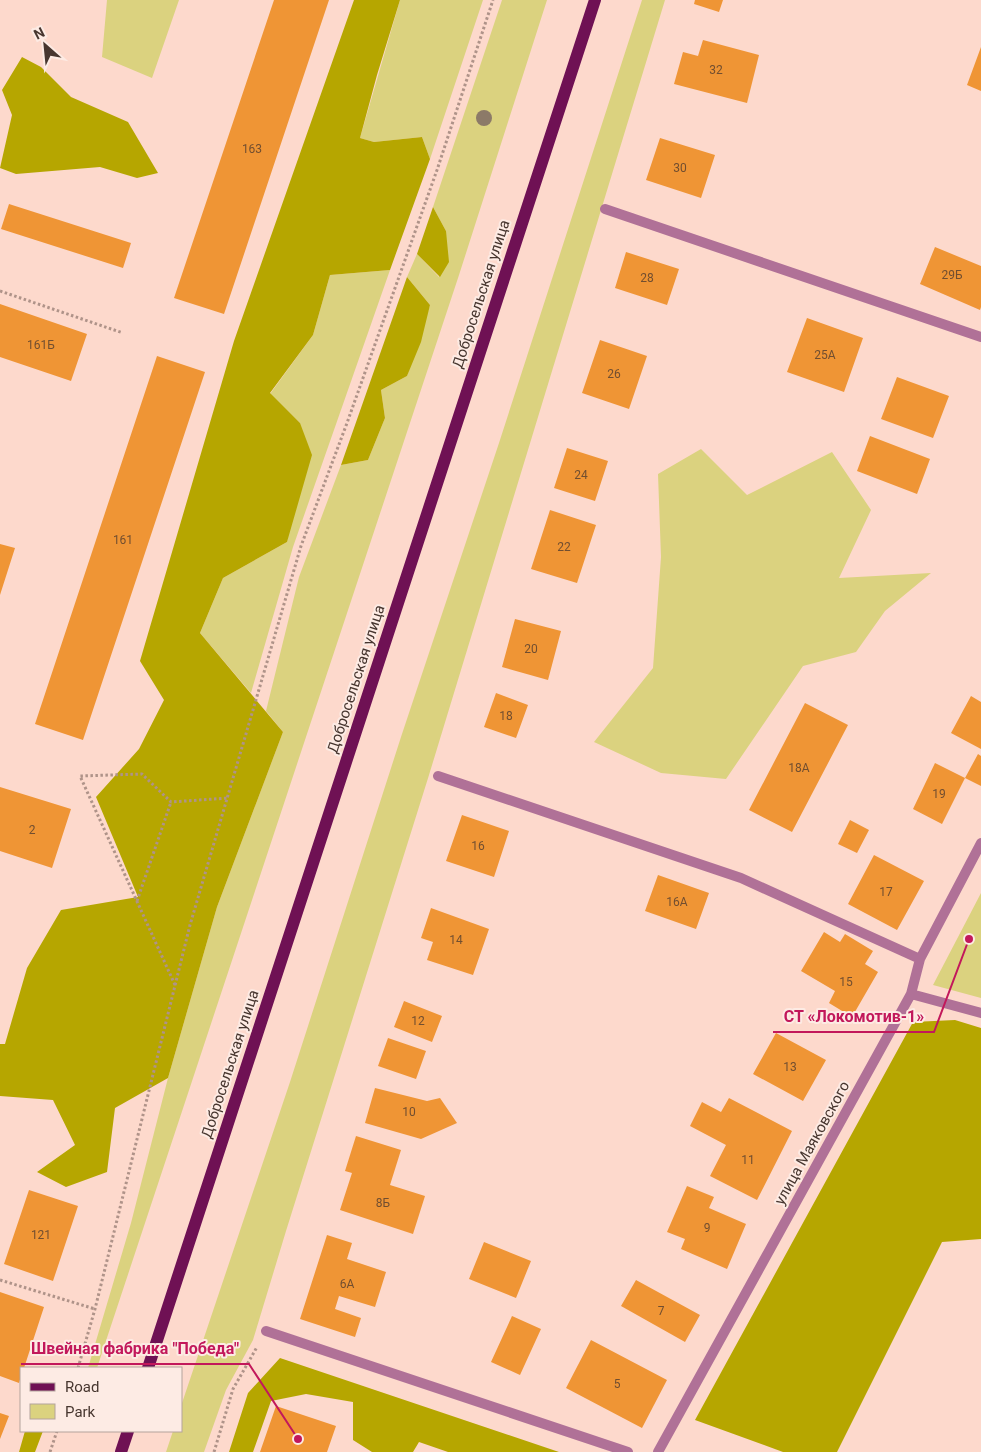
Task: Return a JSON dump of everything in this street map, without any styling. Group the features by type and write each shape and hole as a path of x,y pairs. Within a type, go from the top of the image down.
{"main road":[{"name":"Добросельская улица","path":"148,1367 595,0"},
{"path":"121,1452 128,1432"}],"street":[{"path":"604,209 981,337"},
{"path":"438,776 742,878 920,959"},
{"name":"улица Маяковского","path":"658,1452 911,994 920,959 981,843"},
{"path":"911,994 981,1013"},
{"path":"266,1331 628,1452"}],"path":[{"path":"78,1367 95,1309 190,925 301,546 347,424 437,170 493,0"},
{"path":"0,292 123,333"},
{"path":"175,986 80,776 142,774 171,802 228,798"},
{"path":"137,901 171,802"},
{"path":"0,1280 95,1309"},
{"path":"214,1452 233,1389 258,1346"},
{"path":"50,1452 57,1432"}],"green space":[{"path":"107,0 179,0 152,78 102,57"},
{"path":"400,0 483,0 430,159 422,137 374,142 360,138"},
{"path":"502,0 547,0 459,275 97,1367 88,1367 131,1223 168,1078 217,907 283,732 266,711 299,577 341,465 368,460 385,418 381,390 407,376 430,305 407,277 417,254 439,277 446,231 433,207"},
{"path":"642,0 665,0 429,775 253,1340 226,1390 204,1452 166,1452 173,1432 182,1432 182,1403 290,1082 401,737 499,443"},
{"path":"390,270 293,547 251,693 200,633 223,578 287,542 300,423 270,394 313,335 330,275"},
{"path":"701,449 747,495 832,452 871,510 839,578 931,573 885,611 856,652 803,666 726,779 661,773 594,742 653,668 661,557 658,474"},
{"path":"981,893 981,998 933,985"}],"shaded area":[{"path":"354,0 400,0 360,138 374,142 422,137 430,159 390,270 330,275 313,335 270,393 300,423 312,455 287,542 223,578 200,633 283,732 217,907 168,1078 115,1108 107,1172 66,1187 37,1172 75,1145 53,1100 0,1096 0,1044 5,1044 27,968 61,910 138,897 96,797 139,749 164,700 140,661 234,341"},
{"path":"22,57 41,67 71,97 128,122 158,173 137,178 100,167 16,174 0,168 12,115 2,90"},
{"path":"433,207 446,231 449,262 440,277 417,254"},
{"path":"407,277 430,305 421,342 407,376 381,390 385,418 368,460 341,465"},
{"path":"955,1020 981,1028 981,1239 942,1242 837,1452 783,1452 695,1420 913,1022"},
{"path":"280,1358 559,1452 448,1452 419,1442 413,1452 372,1452 353,1440 353,1402 306,1394 271,1401 253,1452 229,1452 248,1393"},
{"path":"25,1432 43,1432 35,1452 19,1452"}],"building":[{"path":"274,0 329,0 224,314 174,298"},
{"path":"695,0 723,0 719,12 694,4"},
{"path":"703,40 759,55 747,103 674,84 683,52 698,56"},
{"path":"981,47 981,91 967,85"},
{"path":"660,138 715,155 701,198 646,180"},
{"path":"9,204 131,243 123,268 1,229"},
{"path":"935,247 981,266 980,310 920,284"},
{"path":"626,252 679,269 667,305 615,288"},
{"path":"0,304 87,334 71,381 0,357"},
{"path":"807,318 863,338 844,392 787,372"},
{"path":"600,340 647,356 629,409 582,393"},
{"path":"157,356 205,372 83,740 35,724"},
{"path":"897,377 949,396 933,438 881,419"},
{"path":"870,436 930,459 917,494 857,471"},
{"path":"567,448 608,461 595,501 554,488"},
{"path":"550,510 596,525 577,583 531,569"},
{"path":"0,544 15,548 0,595"},
{"path":"515,619 561,631 548,680 502,667"},
{"path":"496,693 528,705 516,738 484,727"},
{"path":"971,696 981,702 981,749 951,733"},
{"path":"805,703 848,725 792,832 749,810"},
{"path":"978,754 981,756 981,786 965,778"},
{"path":"935,763 965,778 942,824 913,809"},
{"path":"0,787 71,809 52,868 0,851"},
{"path":"462,815 509,831 494,877 446,861"},
{"path":"850,820 869,830 857,853 838,844"},
{"path":"874,855 924,881 897,930 848,904"},
{"path":"658,875 709,893 696,929 645,911"},
{"path":"431,908 489,929 473,975 427,960 433,942 421,938"},
{"path":"824,932 840,942 845,934 873,951 865,964 878,972 852,1017 829,1003 835,991 801,971"},
{"path":"404,1001 442,1016 432,1042 394,1027"},
{"path":"776,1033 826,1060 803,1101 753,1074"},
{"path":"388,1038 426,1051 416,1079 378,1066"},
{"path":"375,1088 427,1101 440,1098 457,1123 421,1139 365,1123"},
{"path":"729,1098 792,1131 757,1200 710,1176 726,1145 690,1126 702,1102 721,1112"},
{"path":"356,1136 401,1150 390,1185 425,1196 413,1234 340,1210 352,1173 345,1171"},
{"path":"687,1186 714,1197 709,1208 746,1224 727,1269 681,1249 685,1239 667,1232"},
{"path":"29,1190 78,1206 53,1281 4,1264"},
{"path":"327,1235 352,1243 347,1259 386,1272 375,1307 339,1296 335,1309 361,1318 355,1337 300,1319"},
{"path":"484,1242 531,1261 516,1298 469,1279"},
{"path":"636,1280 700,1315 685,1342 621,1306"},
{"path":"0,1292 44,1307 24,1367 20,1367 19,1383 0,1376"},
{"path":"512,1316 541,1329 520,1375 491,1362"},
{"path":"591,1340 667,1380 642,1428 566,1388"},
{"path":"276,1406 336,1426 327,1452 260,1452"},
{"path":"0,1413 9,1416 0,1439"}],"place":[{"name":"СТ «Локомотив-1»","path":"969,939"},
{"name":"Швейная фабрика \"Победа\"","path":"298,1439"}]}
